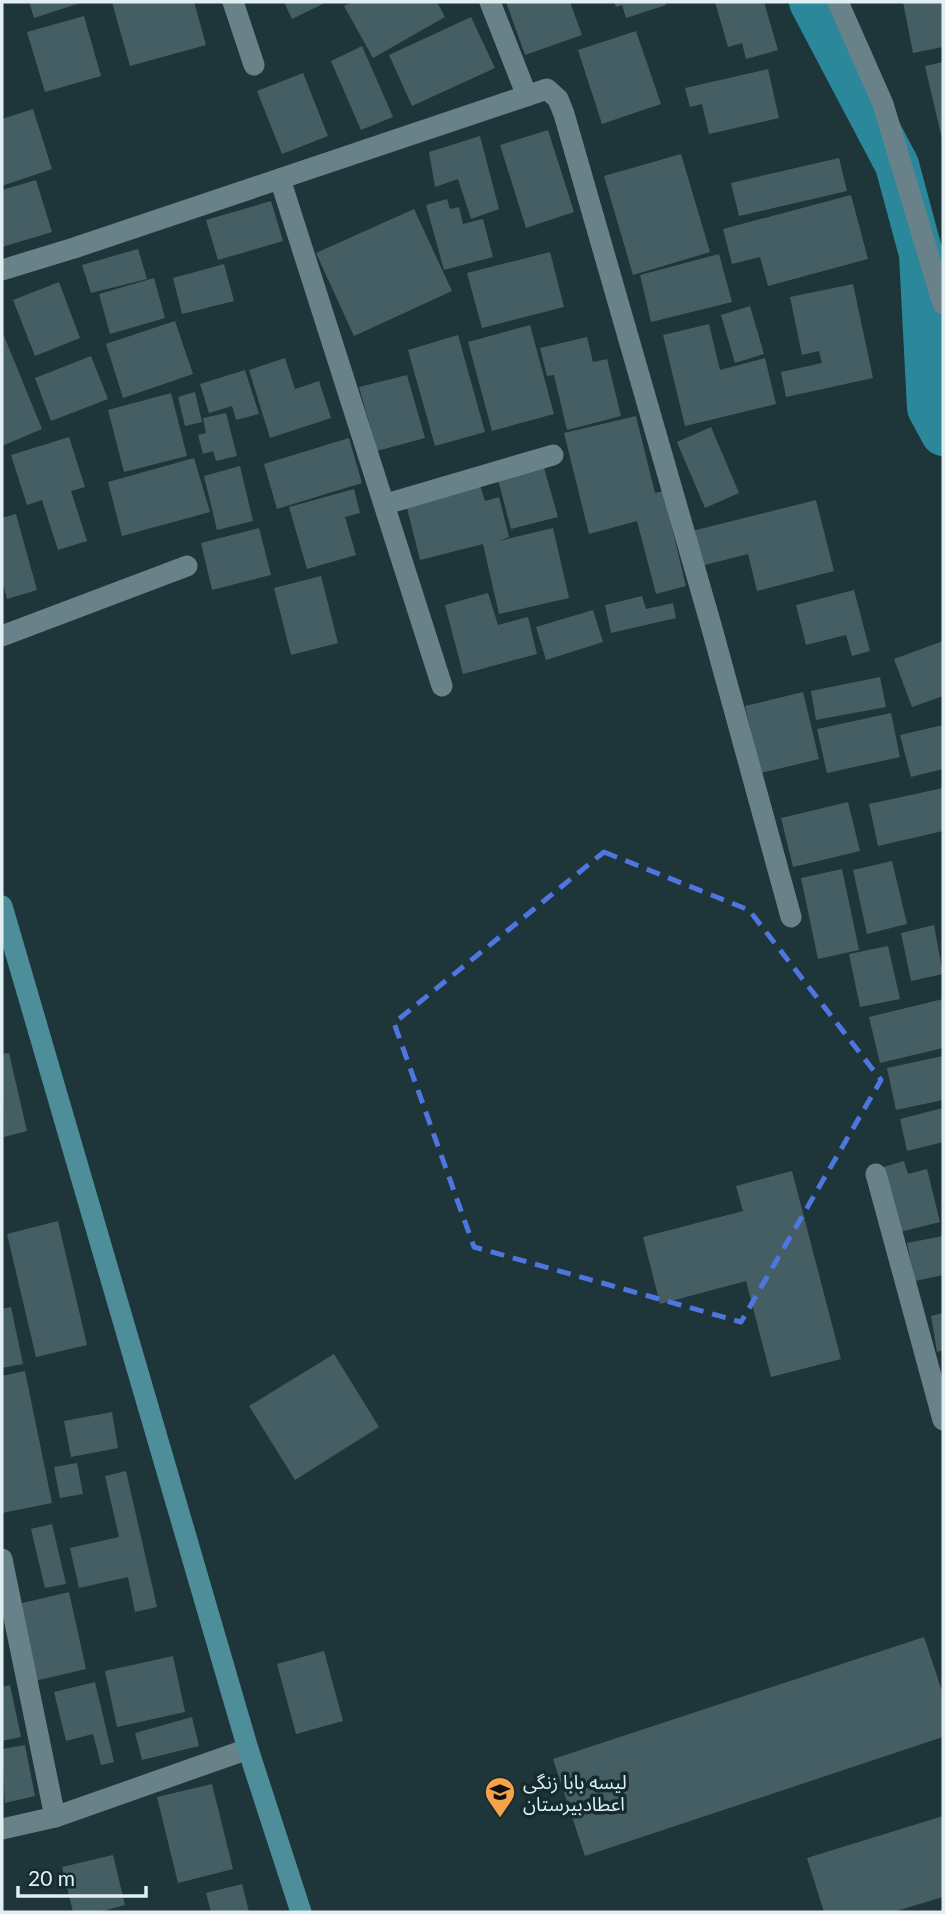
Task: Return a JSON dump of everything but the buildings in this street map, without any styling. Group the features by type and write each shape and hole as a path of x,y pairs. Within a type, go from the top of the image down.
{"main road":[{"path":"2,906 248,1749 301,1912"}],"street":[{"path":"233,2 254,65"},
{"path":"490,2 527,96"},
{"path":"838,2 883,104 943,304"},
{"path":"2,270 547,89 558,99 564,114 792,917"},
{"path":"280,179 442,686"},
{"path":"386,504 553,455"},
{"path":"2,636 187,566"},
{"path":"876,1174 943,1420"},
{"path":"2,1559 55,1817"},
{"path":"2,1829 55,1817 248,1749"}],"highlighted area":[{"path":"604,852 749,910 881,1080 741,1322 474,1247 394,1023"}],"waterway":[{"path":"811,2 897,165 921,254 929,408 943,434"}],"place":[{"name":"لیسه بابا زنگی اعطادبیرستان","path":"500,1819"}]}
